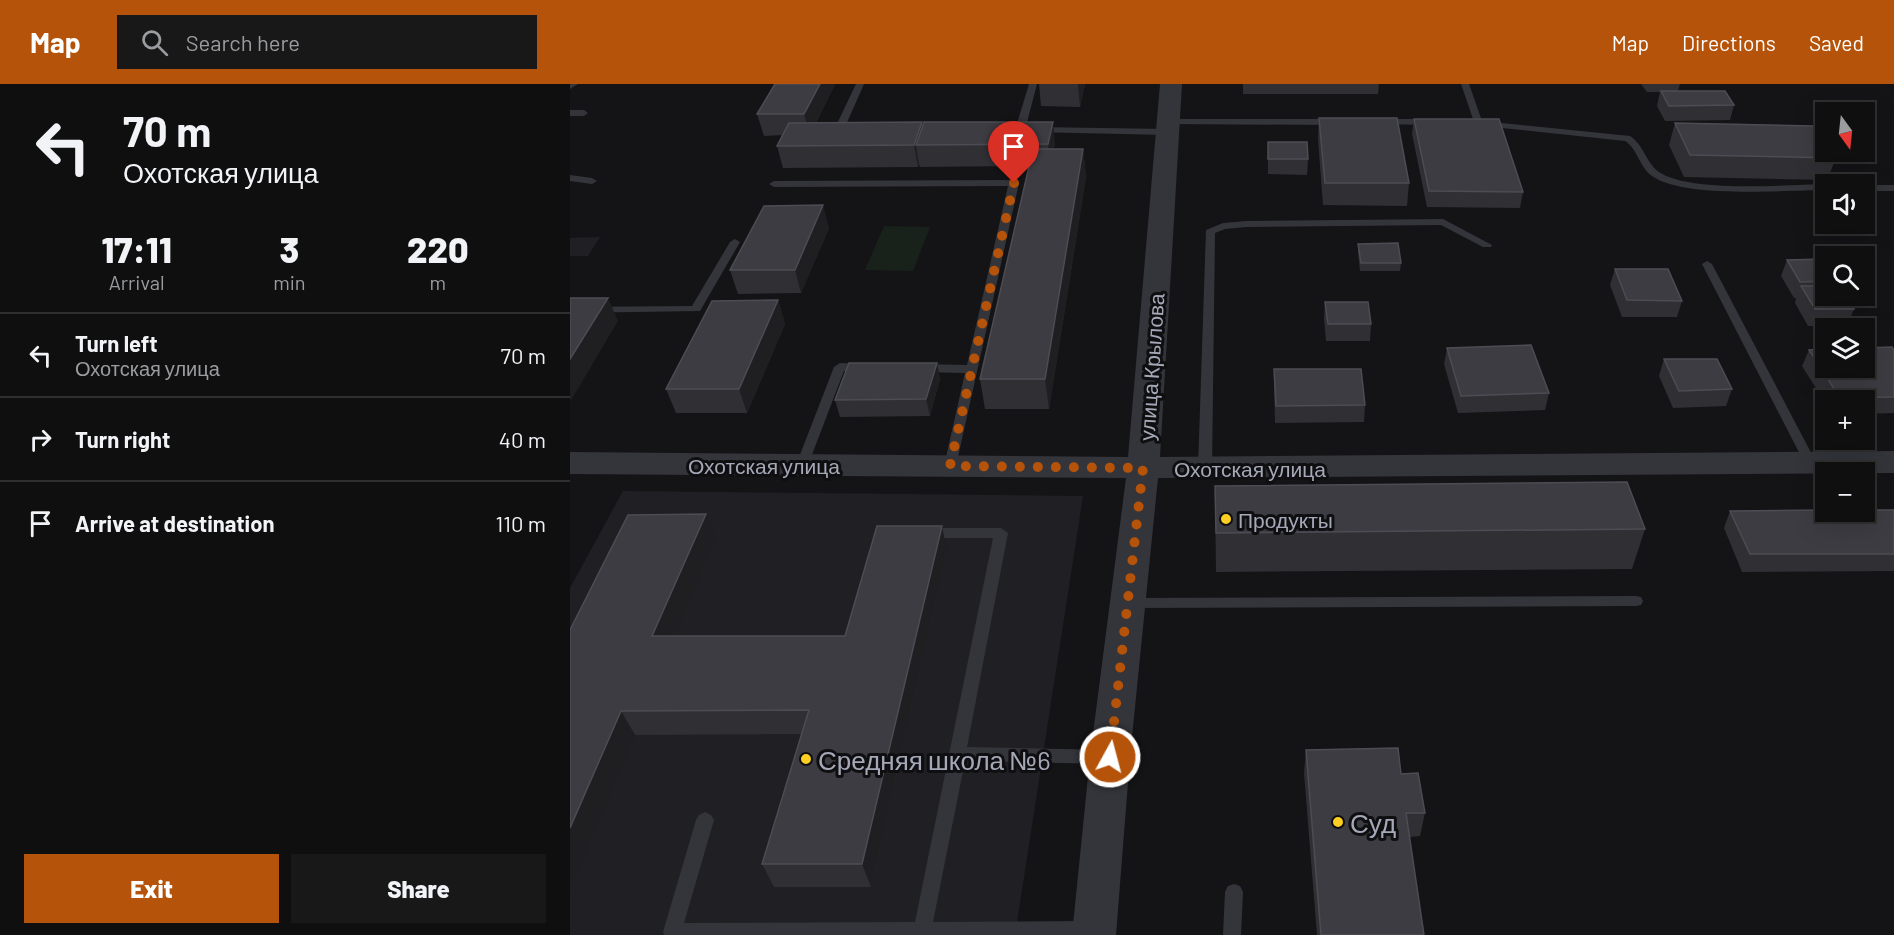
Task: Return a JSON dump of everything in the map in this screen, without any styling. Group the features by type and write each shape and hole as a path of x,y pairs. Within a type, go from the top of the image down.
{"street":[{"name":"улица Крылова","path":"1094,933 1110,757 1143,468 1171,84"},
{"name":"Охотская улица","path":"570,464 1205,468 1894,462"}],"lane":[{"path":"860,84 839,130 862,130"},
{"path":"1020,130 1033,84"},
{"path":"1465,84 1478,122"},
{"path":"570,113 584,113"},
{"path":"1009,130 1348,122"},
{"path":"1371,122 1443,122"},
{"path":"1455,122 1478,122 1628,138 1637,143 1648,168 1656,175 1679,184 1815,187"},
{"path":"570,178 592,181"},
{"path":"774,184 1014,183 970,369 950,466"},
{"path":"1875,188 1894,188"},
{"path":"1205,468 1210,232 1224,226 1246,224 1443,222 1454,225 1487,245"},
{"path":"570,310 696,309 735,242"},
{"path":"1707,264 1811,464"},
{"path":"802,465 840,368 875,368"},
{"path":"911,368 970,369"},
{"path":"922,931 1001,533 927,532"},
{"path":"1129,603 1636,601"},
{"path":"958,754 1110,757"},
{"path":"705,820 672,932 1094,933"},
{"path":"1232,935 1234,892"}],"shaded area":[{"path":"884,226 930,227 913,271 865,270"},
{"path":"600,237 588,256 570,256 570,238"},
{"name":"Средняя школа №6","path":"623,491 1083,496 1015,935 570,935 570,588"}],"building":[{"path":"775,84 820,84 804,114 757,114"},
{"path":"1661,91 1725,91 1734,105 1669,106"},
{"path":"1319,118 1397,118 1409,183 1325,183"},
{"path":"1414,119 1499,119 1523,192 1429,191"},
{"path":"922,122 914,145 777,146 789,123"},
{"path":"924,122 1053,122 1048,144 916,145"},
{"path":"1675,123 1815,126 1815,158 1690,155"},
{"path":"1268,142 1307,142 1308,159 1268,159"},
{"path":"1033,149 1083,149 1045,379 980,379"},
{"path":"823,205 795,270 730,270 764,206"},
{"path":"1398,243 1401,263 1361,263 1358,244"},
{"path":"1815,259 1815,281 1800,282 1787,260"},
{"path":"1615,269 1668,269 1682,301 1627,300"},
{"path":"1801,286 1815,286 1815,306 1852,306 1854,309 1815,309"},
{"path":"570,298 608,298 570,359"},
{"path":"778,300 739,389 666,389 712,301"},
{"path":"1325,302 1368,302 1371,324 1328,324"},
{"path":"1531,345 1549,393 1461,396 1447,348"},
{"path":"1892,347 1894,350 1894,397 1875,397 1875,390 1835,390 1827,378 1875,378 1875,348"},
{"path":"1809,350 1815,350 1815,359"},
{"path":"1664,359 1717,359 1732,389 1679,391"},
{"path":"849,363 937,363 926,399 835,400"},
{"path":"1274,369 1361,369 1365,405 1276,406"},
{"path":"1627,482 1645,529 1216,533 1215,486"},
{"path":"1815,510 1815,522 1875,522 1875,510 1894,510 1894,554 1750,554 1730,511"},
{"path":"706,514 652,636 845,636 877,526 942,526 862,864 762,864 809,710 621,711 570,828 570,630 628,515"},
{"path":"1398,748 1401,774 1418,773 1425,813 1406,813 1424,935 1321,935 1306,750"}],"place":[{"name":"Продукты","path":"1226,519"},
{"name":"Средняя школа №6","path":"806,759"},
{"name":"Суд","path":"1338,822"}],"route":[{"path":"1014,183 970,369 950,466 1143,468 1110,757"}]}
